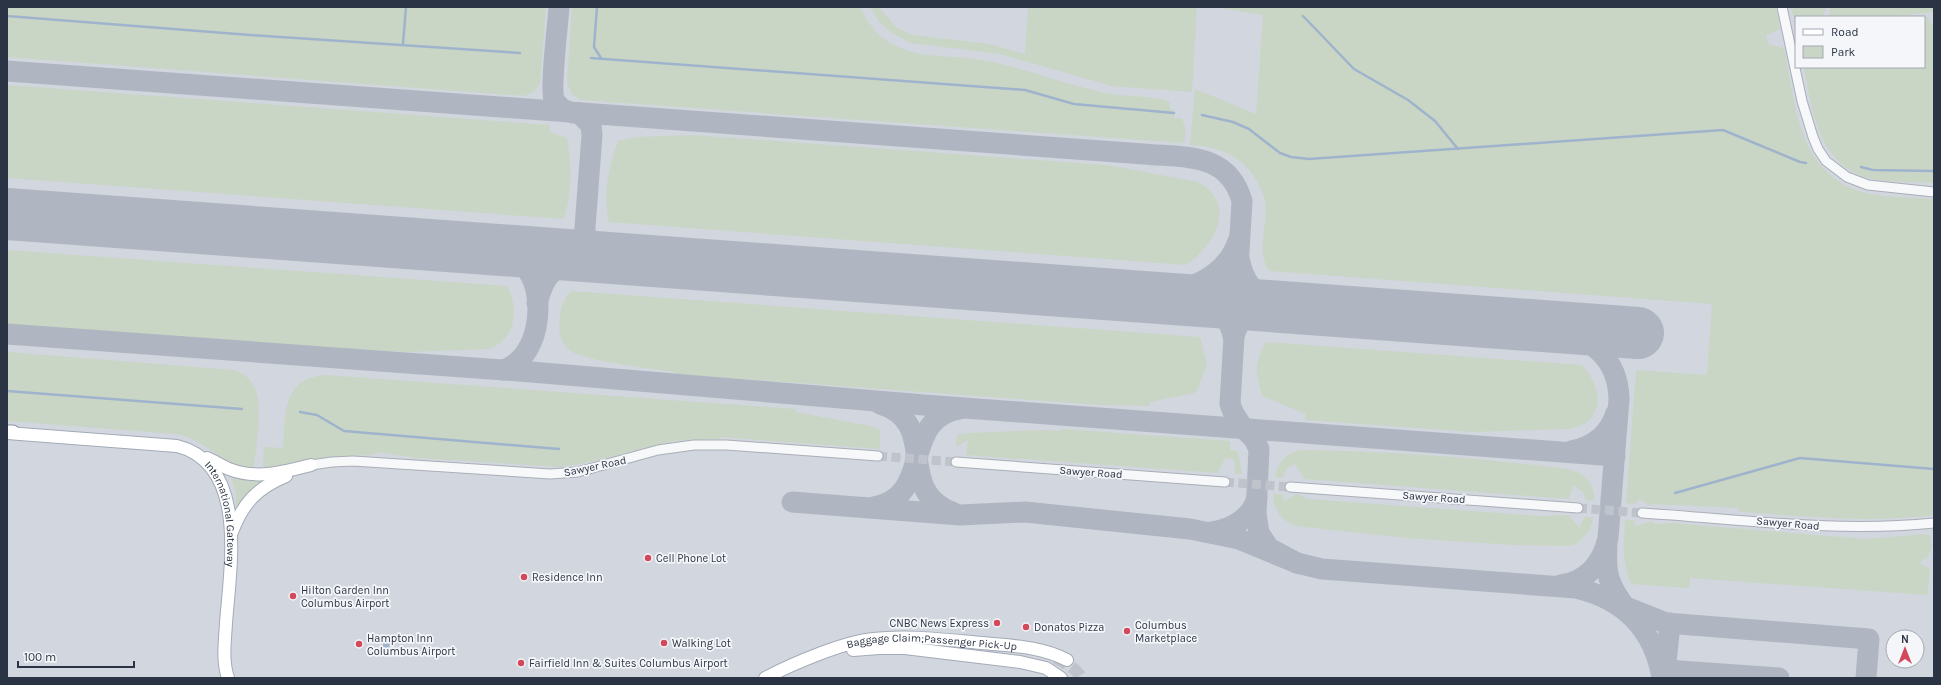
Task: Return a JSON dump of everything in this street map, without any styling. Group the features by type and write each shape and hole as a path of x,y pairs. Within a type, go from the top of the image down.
{"main road":[{"name":"International Gateway","path":"9,432 171,445 199,454 215,471 224,488 228,509 230,538 224,656 228,678"},
{"path":"199,454 230,469 250,474 274,474 311,465"},
{"path":"230,538 238,515 250,499 277,480 311,465"},
{"name":"Baggage Claim;Passenger Pick-Up","path":"797,664 858,642 901,638 1028,647 1049,652 1067,660"},
{"path":"765,678 797,664 846,651 879,648 905,648 1029,663 1052,671 1061,678"}],"street":[{"path":"1782,7 1802,101 1813,137 1818,149 1826,161 1847,177 1868,185 1934,192"},
{"name":"Sawyer Road","path":"311,465 353,461 550,474 578,472 658,450 702,445 878,456"},
{"name":"Sawyer Road","path":"956,462 1225,482"},
{"name":"Sawyer Road","path":"1290,487 1578,508"},
{"name":"Sawyer Road","path":"1642,512 1844,527 1888,527 1934,523"}],"shaded area":[{"path":"7,7 1934,7 1934,678 7,678"}],"green space":[{"path":"7,7 546,7 540,83 534,92 524,96 7,57"},
{"path":"572,7 860,7 870,25 879,35 890,43 906,50 928,55 971,58 997,63 1105,93 1166,100 1170,103 1170,108 1175,111 1174,118 1182,118 1186,134 1185,140 1183,143 581,100 572,94 567,83"},
{"path":"870,7 879,7 896,27 912,35 989,44 1025,54 1028,7 1197,7 1192,92 1112,86 1000,54 911,43 892,33 880,23"},
{"path":"1213,7 1776,7 1780,29 1766,35 1768,44 1784,48 1792,93 1798,116 1804,137 1814,156 1828,173 1846,186 1870,194 1934,199 1934,515 1887,519 1863,519 1745,512 1738,511 1738,508 1653,504 1651,506 1639,499 1635,504 1626,503 1636,370 1707,375 1712,304 1269,271 1263,257 1266,208 1262,192 1254,177 1248,168 1240,161 1222,151 1190,145 1195,89 1256,114 1263,15"},
{"path":"1791,7 1826,7 1823,16 1795,16 1795,21"},
{"path":"1831,7 1934,7 1934,12 1896,16 1828,16"},
{"path":"1925,17 1927,17 1932,24 1934,24 1934,183 1879,180 1859,175 1843,165 1831,153 1822,138 1811,104 1804,68 1925,68"},
{"path":"7,85 550,125 550,132 567,138 570,159 570,188 567,209 564,219 7,178"},
{"path":"691,135 1107,165 1198,182 1210,191 1217,201 1219,213 1218,224 1206,247 1186,265 609,222 606,191 609,171 618,141 636,137"},
{"path":"7,250 507,286 511,295 514,313 509,331 504,339 497,345 488,349 409,352 391,351 390,353 7,325"},
{"path":"571,291 1200,337 1207,364 1197,391 1194,393 1150,402 1150,406 1100,405 675,374 675,372 636,367 588,358 569,350 560,336 559,327 563,304"},
{"path":"1265,342 1582,365 1594,384 1597,394 1597,403 1595,412 1590,420 1569,429 1473,432 1305,420 1306,414 1262,396 1257,374 1257,364"},
{"path":"7,352 234,370 239,372 252,383 256,391 258,401 259,424 254,467 252,469 231,463 197,441 176,434 7,421"},
{"path":"325,375 796,409 796,412 870,426 880,430 880,449 720,437 720,439 672,442 587,463 560,467 417,458 377,452 372,455 326,457 266,470 263,466 264,447 283,448 286,411 289,400 294,391 301,383 311,378"},
{"path":"1062,429 1230,441 1230,450 1238,451 1242,474 1235,474 1234,460 1225,458 1218,473 966,455 968,440 956,447 957,435 969,433 1041,430 1061,431"},
{"path":"1302,450 1435,456 1568,469 1579,473 1591,484 1594,501 1586,500 1583,492 1573,485 1569,499 1304,479 1295,464 1287,468 1283,478 1275,477 1278,467 1287,455"},
{"path":"231,477 268,479 236,512 236,494"},
{"path":"1273,494 1282,494 1284,501 1297,494 1307,499 1541,516 1568,515 1579,527 1585,517 1593,517 1590,530 1574,545 1513,545 1406,538 1295,526 1285,520 1276,509"},
{"path":"1625,520 1634,520 1636,526 1652,521 1655,524 1673,523 1865,539 1927,534 1930,536 1932,547 1926,560 1924,558 1920,563 1930,569 1927,595 1690,578 1689,588 1631,584 1624,559"}],"water":[{"path":"383,640 390,642 388,655 383,654"}],"waterway":[{"path":"403,44 406,7"},
{"path":"597,7 594,47 601,58"},
{"path":"7,16 250,35 520,53"},
{"path":"1303,16 1354,69 1408,100 1435,121 1458,149"},
{"path":"591,58 1025,90 1074,104 1174,113"},
{"path":"1202,115 1233,122 1249,129 1280,153 1291,157 1309,159 1723,130 1800,162 1806,163"},
{"path":"1861,167 1873,170 1934,171"},
{"path":"7,391 242,409"},
{"path":"300,412 317,415 344,431 559,449"},
{"path":"1675,493 1800,458 1934,469"}],"taxiway":[{"path":"559,7 553,92 554,99 558,105 573,113"},
{"path":"7,71 1175,156 1204,161 1216,166 1227,174 1235,185 1242,201 1230,404 1234,414 1244,429 1254,439 1259,449 1256,514 1259,533 1269,548 1297,563"},
{"path":"537,303 548,277 577,251 584,240 592,135 591,125 579,113"},
{"path":"585,230 586,241 590,249 608,258"},
{"path":"1140,297 1184,289 1211,276 1222,267 1231,255 1238,241"},
{"path":"485,249 514,258 524,266 534,283 537,297 538,312 532,341 525,354 515,364 503,370"},
{"path":"1240,262 1242,271 1255,292 1268,301 1284,308"},
{"path":"1199,301 1212,306 1222,313 1229,323 1233,336"},
{"path":"1234,336 1239,324 1247,316 1257,310 1269,306"},
{"path":"1555,327 1580,338 1600,352 1608,361 1614,372 1619,399 1608,538 1602,556 1592,570 1578,580 1561,585"},
{"path":"7,334 531,372 924,405 1615,456"},
{"path":"880,404 898,413 909,426 925,489 936,503 954,513"},
{"path":"873,507 892,500 904,489 912,474 922,442 929,427 941,416 960,409"},
{"path":"1571,451 1587,446 1600,439 1609,428 1616,413"},
{"path":"1212,532 1227,528 1240,521 1250,511 1257,498"},
{"path":"792,502 960,515 1025,512 1190,529 1239,539 1297,563 1322,569 1576,588 1593,593 1608,600 1622,608 1634,619 1644,631 1652,645 1662,678"},
{"path":"1607,547 1609,579 1615,592 1625,607"},
{"path":"1626,607 1666,623 1869,639 1866,678"},
{"path":"1665,673 1670,623"},
{"path":"1666,670 1779,678"}],"runway":[{"path":"7,214 1638,333"}],"tunnel":[{"path":"878,456 956,462"},
{"path":"1225,482 1290,487"},
{"path":"1578,508 1642,513"},
{"path":"1056,658 1077,671 1081,678"}],"place":[{"name":"Cell Phone Lot","path":"648,558"},
{"name":"Residence Inn","path":"524,577"},
{"name":"Hilton Garden Inn Columbus Airport","path":"293,596"},
{"name":"CNBC News Express","path":"997,623"},
{"name":"Donatos Pizza","path":"1026,627"},
{"name":"Columbus Marketplace","path":"1127,631"},
{"name":"Walking Lot","path":"664,643"},
{"name":"Hampton Inn Columbus Airport","path":"359,644"},
{"name":"Fairfield Inn & Suites Columbus Airport","path":"521,663"}]}
